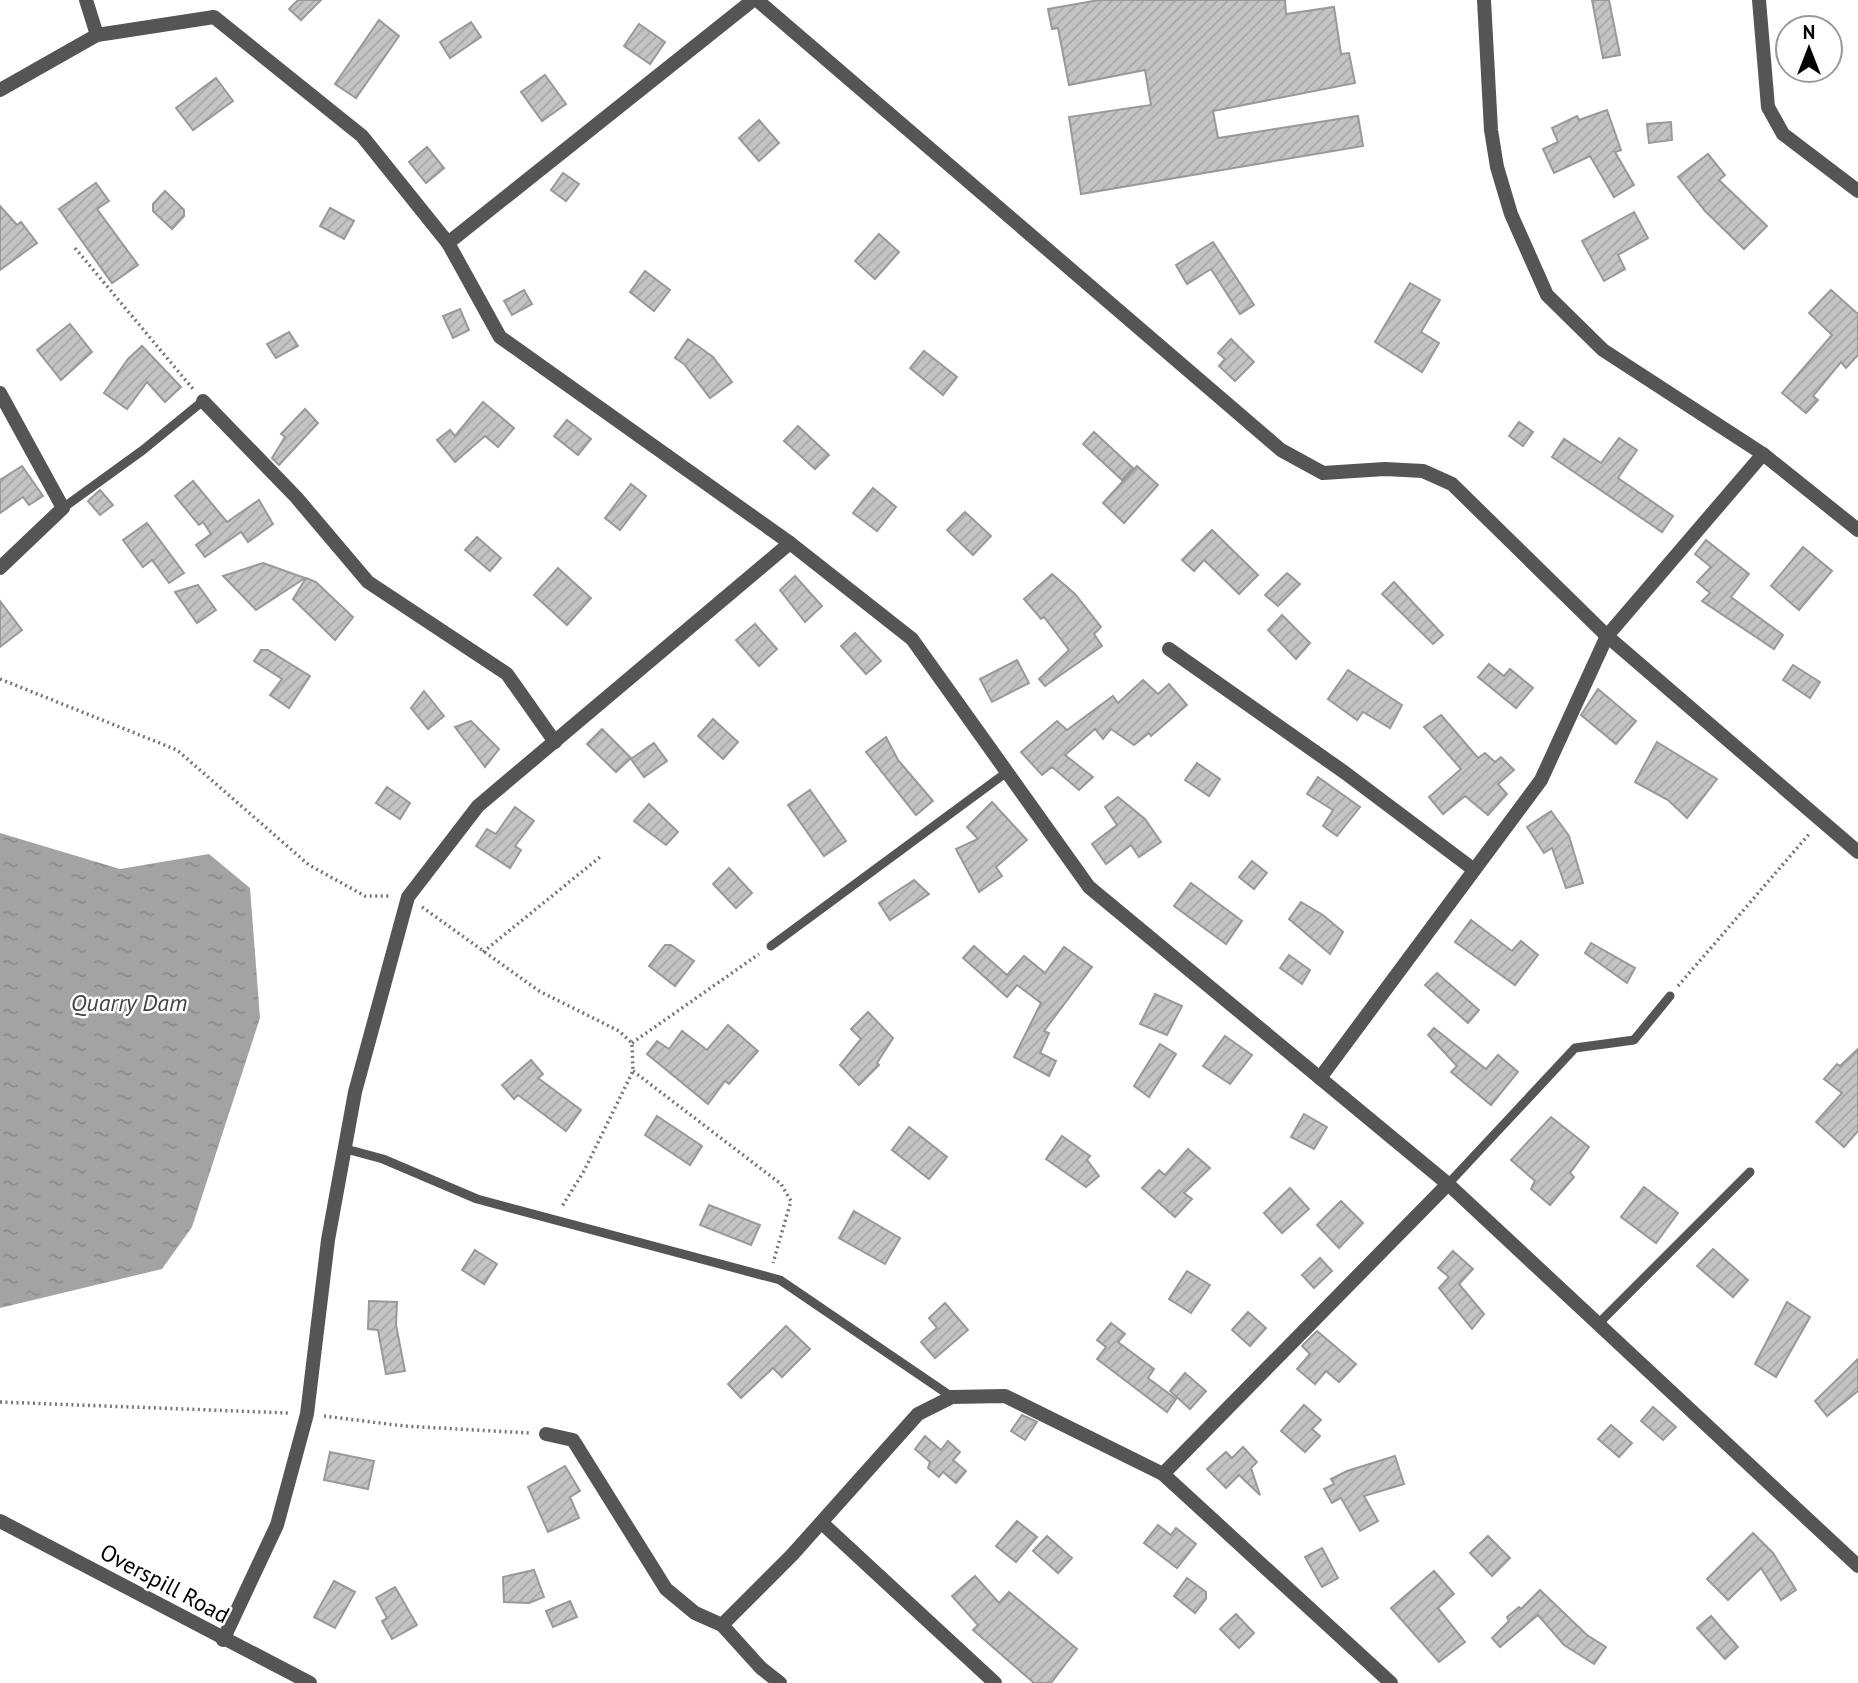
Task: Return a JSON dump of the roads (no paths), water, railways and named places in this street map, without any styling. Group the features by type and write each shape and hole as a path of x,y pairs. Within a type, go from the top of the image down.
{"street":[{"path":"86,0 97,35"},
{"path":"448,243 755,0 1281,450 1323,473 1385,469 1423,471 1452,484 1607,636 1858,852"},
{"path":"1484,0 1491,130 1497,167 1511,214 1547,295 1577,328 1613,357 1763,454 1858,530"},
{"path":"1759,0 1768,107 1783,134 1858,191"},
{"path":"0,90 97,35 214,17 362,136 448,243 500,337 790,543 912,639 1089,887 1448,1184 1858,1566"},
{"path":"0,393 63,508 0,568"},
{"path":"203,401 296,497 368,582 507,674 555,742"},
{"path":"1320,1078 1541,780 1607,636 1763,454"},
{"path":"223,1640 276,1525 307,1413 328,1240 362,1059 408,897 478,806 625,679 790,543"},
{"path":"1169,649 1344,772 1473,869"},
{"path":"1163,1474 1448,1184"},
{"path":"722,1625 822,1523 918,1413 952,1396 1005,1396 1163,1474 1391,1683"},
{"path":"545,1434 573,1440 666,1589 695,1614 722,1625 761,1668 780,1683"},
{"name":"Overspill Road","path":"0,1521 223,1640 310,1683"},
{"path":"822,1523 995,1683"}],"lane":[{"path":"63,508 143,450 203,401"},
{"path":"771,946 1007,772"},
{"path":"1448,1184 1575,1048 1634,1040 1670,996"},
{"path":"346,1149 383,1159 477,1199 780,1280 952,1396"},
{"path":"1598,1324 1749,1172"}],"water":[{"name":"Quarry Dam","path":"0,833 120,869 209,854 250,888 260,1018 192,1227 162,1269 0,1308"}]}
